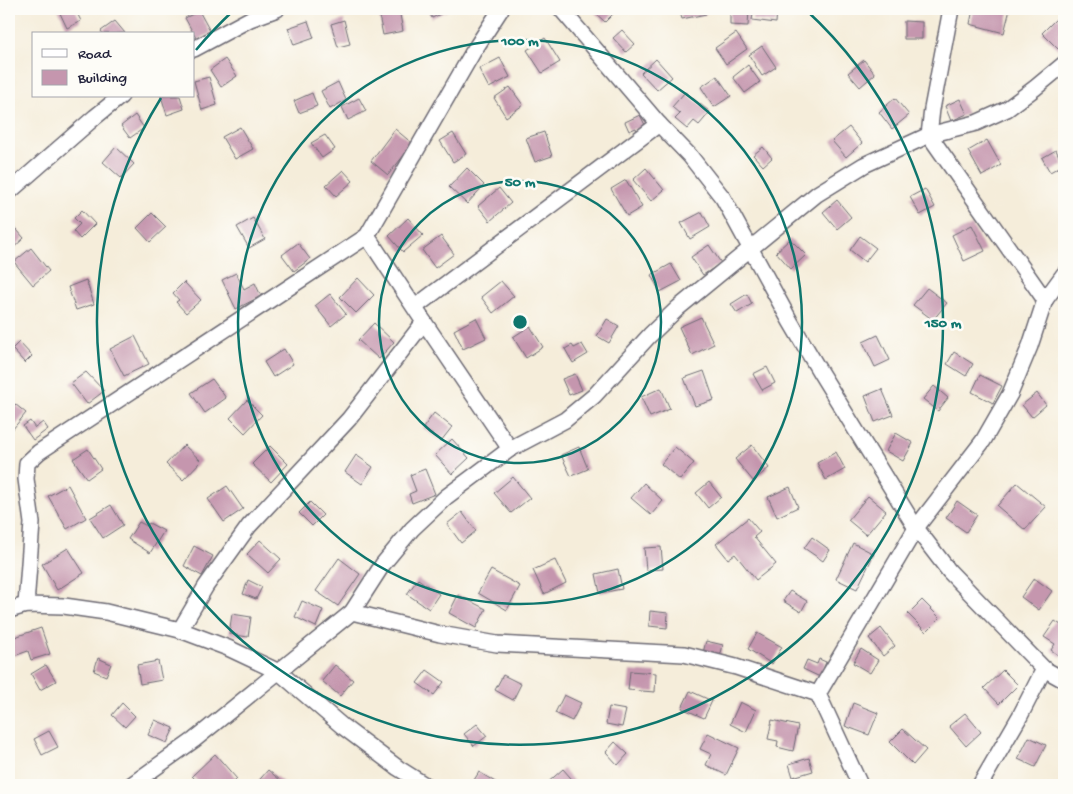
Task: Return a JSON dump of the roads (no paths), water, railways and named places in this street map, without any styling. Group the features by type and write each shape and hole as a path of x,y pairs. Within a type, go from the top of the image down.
{"street":[{"path":"195,48 249,14 277,9"},
{"path":"26,605 32,523 26,478 27,463 38,452 366,236 463,69 501,9"},
{"path":"561,9 690,156 723,198 790,321 916,528 949,572 1044,669 1064,680"},
{"path":"951,9 932,109 930,136 1045,300"},
{"path":"131,785 194,740 352,612 383,564 412,529 446,497 510,449 565,420 594,396 650,335 678,308 817,194 864,165 930,136 976,123 1006,109 1036,88 1064,64"},
{"path":"9,192 94,117 118,98"},
{"path":"415,307 660,124"},
{"path":"366,236 510,449"},
{"path":"818,694 916,528 983,441 1010,394 1030,346 1045,300 1064,274"},
{"path":"180,630 206,586 249,526 349,419 424,322"},
{"path":"9,610 26,605 64,606 106,612 180,630 228,648 279,672 349,731 398,768 425,785"},
{"path":"352,612 440,634 497,644 684,654 736,667 818,694 860,785"},
{"path":"980,785 1020,716 1044,669"}]}
